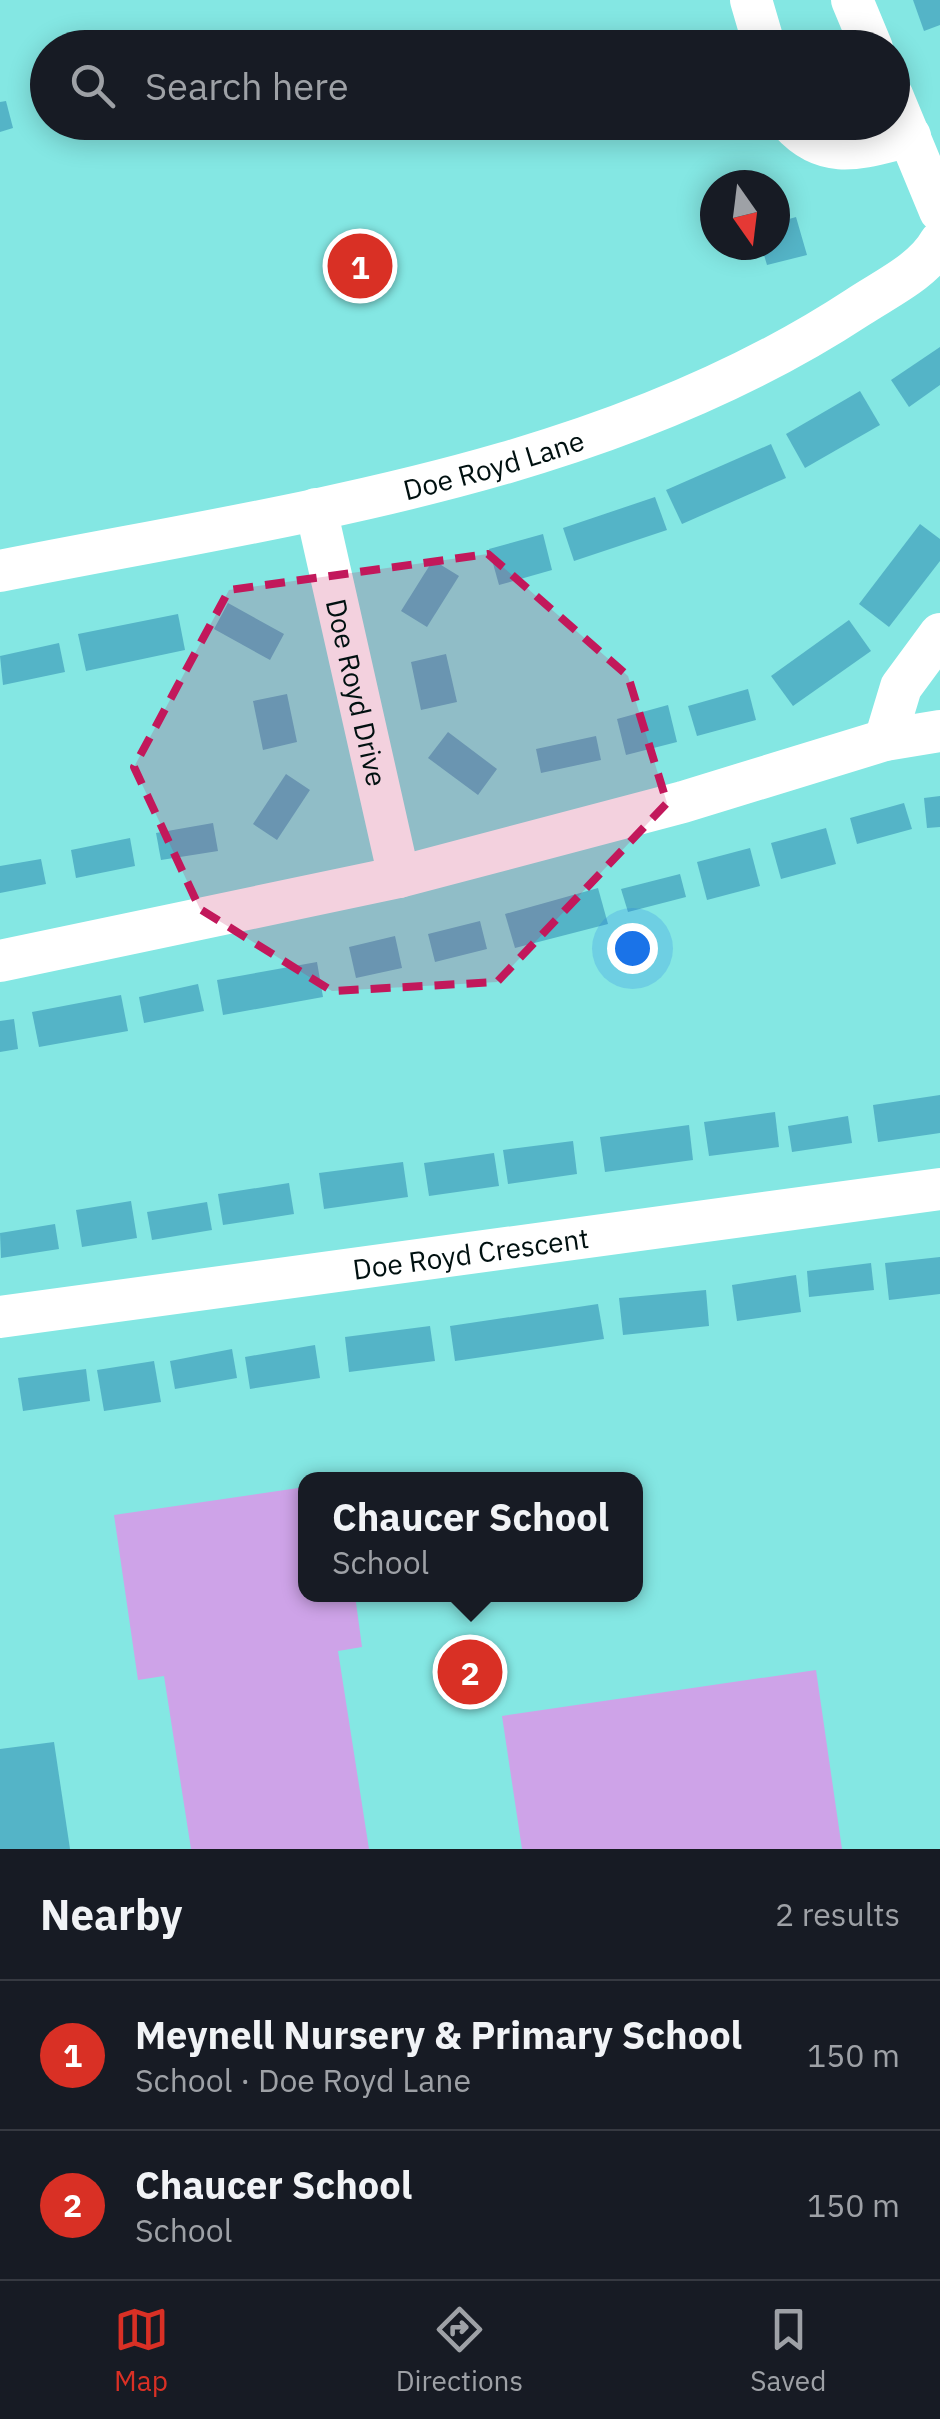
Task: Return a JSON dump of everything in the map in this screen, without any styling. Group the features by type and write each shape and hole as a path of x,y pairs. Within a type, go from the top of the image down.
{"street":[{"path":"751,0 760,30"},
{"path":"852,0 864,30"},
{"path":"910,136 940,211"},
{"path":"806,140 834,150 892,140"},
{"name":"Doe Royd Lane","path":"0,571 316,509 455,477 562,446 662,409 754,366 838,320 919,266 940,242"},
{"name":"Doe Royd Drive","path":"316,509 399,877"},
{"path":"884,740 901,687 940,634"},
{"path":"0,961 399,877 683,802 884,740 940,732"},
{"name":"Doe Royd Crescent","path":"0,1317 940,1189"}],"highlighted area":[{"path":"488,554 628,676 667,803 497,982 332,991 200,909 134,767 229,590"}],"shaded area":[{"path":"298,1488 298,1602 356,1602 362,1647 338,1651 369,1849 191,1849 164,1676 138,1680 114,1515"},
{"path":"816,1670 842,1849 522,1849 502,1716"}],"building":[{"path":"913,0 940,0 940,25 924,31"},
{"path":"6,101 13,128 0,132 0,102"},
{"path":"796,217 807,255 790,259 790,219"},
{"path":"940,347 940,385 909,407 891,380"},
{"path":"860,391 880,425 805,468 786,434"},
{"path":"771,444 786,478 682,524 666,490"},
{"path":"655,497 667,530 574,561 563,528"},
{"path":"920,524 940,539 940,561 889,627 859,604"},
{"path":"543,534 552,570 499,585 489,549"},
{"path":"433,560 459,576 427,627 401,611"},
{"path":"228,603 284,634 270,660 214,629"},
{"path":"178,614 185,650 86,671 78,634"},
{"path":"849,620 871,651 793,706 771,676"},
{"path":"59,643 65,672 3,685 0,656"},
{"path":"446,654 457,702 421,710 411,662"},
{"path":"748,689 756,720 697,736 688,706"},
{"path":"287,694 297,742 263,750 253,701"},
{"path":"668,705 677,742 626,755 617,719"},
{"path":"448,732 497,769 478,795 428,758"},
{"path":"596,736 601,760 541,773 536,749"},
{"path":"286,774 310,790 277,840 253,824"},
{"path":"940,796 940,827 927,828 924,798"},
{"path":"904,803 912,829 857,844 850,818"},
{"path":"213,823 218,851 161,860 156,833"},
{"path":"826,828 836,864 781,879 771,843"},
{"path":"130,838 135,866 76,878 71,850"},
{"path":"750,848 760,886 707,900 697,862"},
{"path":"41,859 46,884 0,893 0,866"},
{"path":"680,874 686,897 628,912 621,889"},
{"path":"598,888 608,924 515,948 505,914"},
{"path":"480,921 487,949 435,962 428,934"},
{"path":"395,936 402,968 356,978 349,947"},
{"path":"317,962 323,997 223,1015 217,980"},
{"path":"198,984 204,1011 144,1023 139,997"},
{"path":"121,995 128,1031 39,1047 32,1012"},
{"path":"14,1019 18,1049 0,1052 0,1021"},
{"path":"940,1095 940,1133 878,1142 873,1105"},
{"path":"775,1112 779,1147 709,1156 704,1122"},
{"path":"848,1116 852,1143 792,1152 788,1126"},
{"path":"689,1125 693,1160 605,1172 600,1137"},
{"path":"573,1141 577,1174 508,1184 503,1150"},
{"path":"494,1153 499,1186 429,1196 424,1163"},
{"path":"403,1162 408,1197 324,1209 319,1173"},
{"path":"289,1183 294,1214 223,1225 218,1194"},
{"path":"131,1201 137,1238 82,1247 76,1210"},
{"path":"207,1202 212,1230 152,1240 147,1212"},
{"path":"55,1224 59,1249 1,1258 0,1233"},
{"path":"940,1257 940,1294 889,1300 885,1263"},
{"path":"871,1263 874,1290 809,1297 807,1271"},
{"path":"796,1275 801,1312 737,1321 732,1285"},
{"path":"706,1290 709,1326 623,1335 619,1298"},
{"path":"598,1304 604,1339 455,1361 450,1326"},
{"path":"430,1326 435,1361 349,1372 345,1337"},
{"path":"315,1345 320,1378 250,1389 245,1357"},
{"path":"232,1349 237,1378 175,1389 170,1361"},
{"path":"154,1361 161,1402 104,1411 97,1370"},
{"path":"86,1369 90,1401 23,1411 18,1378"},
{"path":"54,1742 70,1849 0,1849 0,1749"}],"place":[{"name":"Meynell Nursery & Primary School","path":"360,266"},
{"name":"Chaucer School","path":"470,1672"}]}
